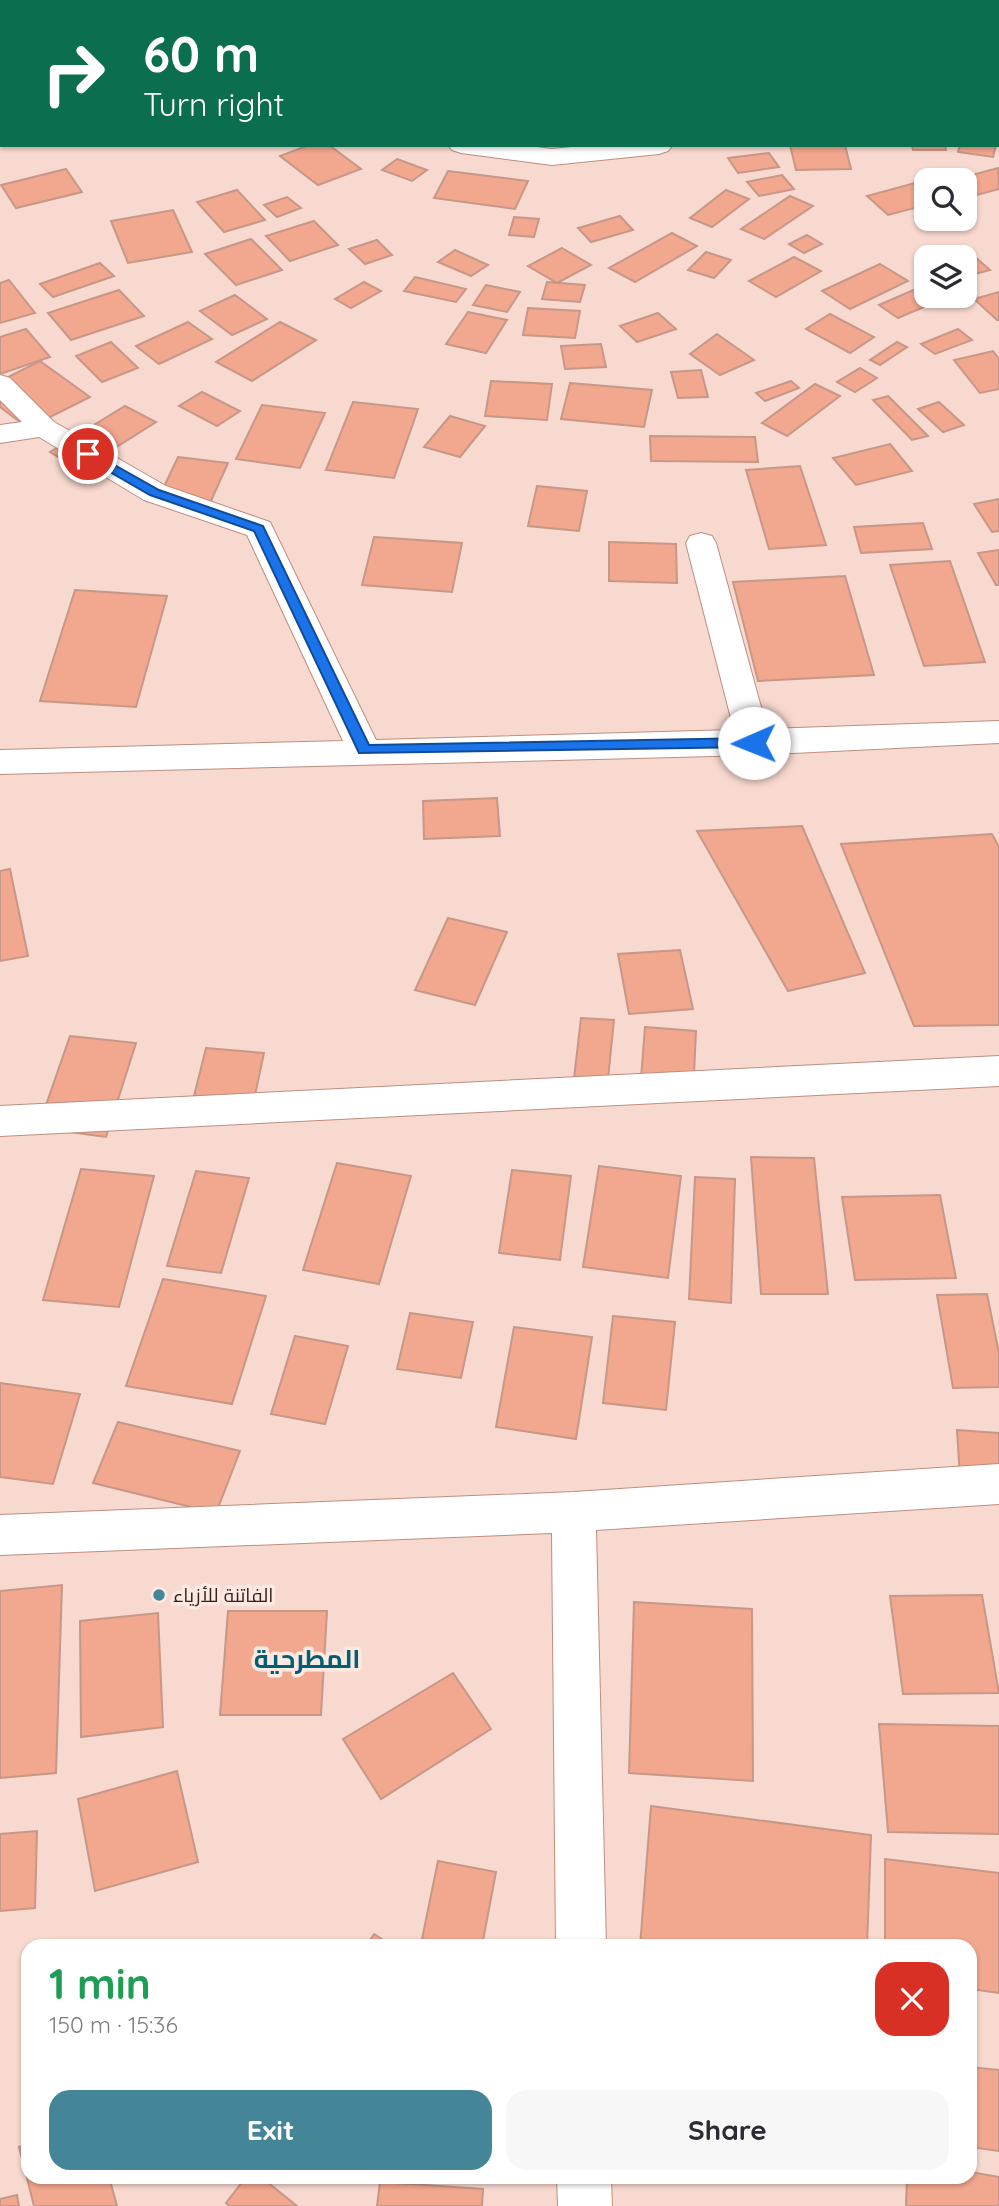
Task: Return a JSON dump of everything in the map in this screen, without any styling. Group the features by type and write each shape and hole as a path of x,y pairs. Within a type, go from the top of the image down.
{"street":[{"path":"476,147 552,157 649,147"},
{"path":"0,384 44,428 155,493 259,529 364,750"},
{"path":"0,434 44,428"},
{"path":"701,543 754,743"},
{"path":"0,762 364,750 754,743 999,732"},
{"path":"0,1121 999,1072"},
{"path":"0,1535 574,1511 999,1485"},
{"path":"574,1511 581,1939"},
{"path":"584,2184 585,2206"}],"building":[{"path":"304,147 332,147 361,169 318,185 280,156"},
{"path":"790,147 846,147 851,169 796,170"},
{"path":"912,147 945,147 946,150 913,150"},
{"path":"959,147 996,147 993,157 958,152"},
{"path":"769,153 779,167 738,173 728,158"},
{"path":"397,159 427,170 412,181 382,170"},
{"path":"998,168 999,189 977,195 977,174"},
{"path":"66,169 82,192 16,208 1,185"},
{"path":"448,171 528,181 515,209 434,198"},
{"path":"782,175 794,189 759,196 747,182"},
{"path":"914,183 914,208 888,215 867,196"},
{"path":"237,190 265,220 224,232 197,202"},
{"path":"726,190 749,199 712,227 690,218"},
{"path":"790,196 813,206 764,239 741,229"},
{"path":"287,197 301,208 277,217 264,205"},
{"path":"173,210 192,252 128,263 111,221"},
{"path":"620,216 633,230 591,242 578,228"},
{"path":"514,217 539,219 534,237 509,235"},
{"path":"314,221 338,245 290,261 266,236"},
{"path":"672,233 697,246 635,282 609,268"},
{"path":"807,235 822,244 804,253 789,244"},
{"path":"251,239 282,270 236,285 205,254"},
{"path":"377,240 392,255 365,264 349,249"},
{"path":"562,248 591,265 557,283 528,266"},
{"path":"455,250 488,265 471,276 438,262"},
{"path":"706,252 731,260 714,278 688,270"},
{"path":"794,257 821,271 776,297 749,281"},
{"path":"977,259 990,270 977,274"},
{"path":"100,263 114,276 53,297 40,284"},
{"path":"880,264 908,281 850,309 822,291"},
{"path":"415,277 466,289 456,302 404,291"},
{"path":"9,280 35,313 0,323 0,283"},
{"path":"364,282 381,291 351,308 335,299"},
{"path":"547,282 585,285 580,302 542,299"},
{"path":"486,285 520,292 507,312 473,305"},
{"path":"119,290 144,316 71,340 48,313"},
{"path":"914,290 914,308 922,308 898,318 879,305"},
{"path":"999,292 999,320 977,302 977,298"},
{"path":"235,295 267,319 232,335 200,311"},
{"path":"528,308 580,311 575,338 523,335"},
{"path":"468,312 507,320 486,353 446,344"},
{"path":"658,313 676,329 637,342 620,326"},
{"path":"830,314 874,337 850,353 806,329"},
{"path":"188,322 212,339 159,364 136,346"},
{"path":"280,322 316,340 252,381 216,362"},
{"path":"26,329 50,357 0,374 0,337"},
{"path":"958,329 972,340 935,354 921,344"},
{"path":"717,334 754,360 720,375 690,354"},
{"path":"111,342 138,368 102,382 76,356"},
{"path":"897,342 907,347 880,365 870,360"},
{"path":"601,344 606,367 565,369 561,346"},
{"path":"993,351 999,359 999,389 980,393 954,360"},
{"path":"40,361 90,397 28,428 0,407 0,381"},
{"path":"860,368 877,378 855,392 837,382"},
{"path":"701,370 708,397 678,398 671,372"},
{"path":"491,381 552,384 547,420 485,416"},
{"path":"791,381 799,388 765,401 756,393"},
{"path":"570,383 652,390 644,427 561,419"},
{"path":"815,384 840,396 787,436 762,423"},
{"path":"202,392 240,411 217,426 179,406"},
{"path":"888,396 928,436 912,440 873,400"},
{"path":"353,402 418,409 394,478 326,470"},
{"path":"939,402 964,425 943,432 918,409"},
{"path":"262,405 325,413 300,468 236,459"},
{"path":"125,406 156,422 80,470 50,452"},
{"path":"450,416 485,426 460,457 424,447"},
{"path":"650,436 755,437 758,462 651,461"},
{"path":"890,444 912,471 856,485 833,458"},
{"path":"178,457 228,463 211,501 160,495"},
{"path":"800,466 826,545 769,549 746,470"},
{"path":"537,486 587,491 579,531 528,526"},
{"path":"999,499 999,531 992,532 974,504"},
{"path":"923,523 932,549 861,553 854,527"},
{"path":"374,537 462,543 452,592 362,585"},
{"path":"609,542 676,544 677,583 609,581"},
{"path":"999,550 999,585 996,585 978,553"},
{"path":"950,561 985,662 924,666 890,565"},
{"path":"845,576 874,675 758,681 733,582"},
{"path":"75,590 167,596 136,707 40,701"},
{"path":"497,798 500,836 424,839 423,801"},
{"path":"802,826 865,973 788,991 697,831"},
{"path":"992,834 999,847 999,1025 914,1026 841,844"},
{"path":"10,869 28,956 0,961 0,871"},
{"path":"448,918 507,932 475,1005 415,990"},
{"path":"680,950 693,1009 629,1014 618,954"},
{"path":"581,1018 614,1020 607,1089 573,1087"},
{"path":"645,1027 696,1031 693,1095 640,1091"},
{"path":"70,1036 136,1043 106,1137 38,1128"},
{"path":"206,1048 264,1053 254,1100 194,1096"},
{"path":"751,1157 814,1158 828,1294 761,1294"},
{"path":"337,1163 411,1176 379,1284 303,1270"},
{"path":"599,1166 681,1176 668,1278 583,1267"},
{"path":"81,1169 154,1176 119,1307 43,1300"},
{"path":"512,1170 571,1176 560,1260 499,1253"},
{"path":"196,1171 249,1178 221,1273 167,1266"},
{"path":"695,1177 735,1179 731,1303 689,1299"},
{"path":"940,1195 956,1278 855,1280 842,1197"},
{"path":"163,1279 266,1296 232,1404 126,1386"},
{"path":"987,1294 999,1353 999,1387 953,1388 937,1295"},
{"path":"410,1313 473,1322 461,1378 397,1369"},
{"path":"613,1316 675,1322 666,1410 603,1403"},
{"path":"514,1327 592,1337 576,1439 496,1427"},
{"path":"295,1336 348,1346 325,1424 271,1414"},
{"path":"0,1383 80,1394 53,1484 0,1477"},
{"path":"118,1422 240,1451 216,1513 93,1483"},
{"path":"957,1430 999,1433 999,1496 961,1494"},
{"path":"62,1585 56,1773 0,1778 0,1591"},
{"path":"982,1595 999,1693 903,1694 890,1596"},
{"path":"634,1602 752,1609 753,1781 629,1773"},
{"path":"228,1611 327,1611 321,1715 220,1715"},
{"path":"158,1613 163,1727 81,1737 80,1621"},
{"path":"453,1673 491,1729 381,1799 343,1739"},
{"path":"879,1724 999,1726 999,1834 888,1832"},
{"path":"177,1771 198,1862 95,1891 78,1799"},
{"path":"651,1806 871,1835 867,1939 641,1939"},
{"path":"37,1831 35,1908 0,1911 0,1834"},
{"path":"885,1859 999,1873 999,1993 977,1990 977,1939 885,1939"},
{"path":"438,1861 496,1872 483,1939 422,1939"},
{"path":"977,2068 999,2070 999,2151 977,2148"},
{"path":"977,2173 999,2177 999,2206 906,2206 907,2184 977,2184"},
{"path":"28,2184 111,2184 117,2206 34,2206"},
{"path":"241,2184 270,2184 297,2206 230,2206 226,2203"},
{"path":"380,2184 483,2189 482,2206 377,2206"},
{"path":"17,2195 19,2206 0,2206 0,2199"}],"place":[{"name":"الفاتنة للأزياء","path":"159,1595"}],"district":[{"name":"المطرحية","path":"307,1658"}],"route":[{"path":"88,454 155,493 259,529 364,750 754,743"}]}
